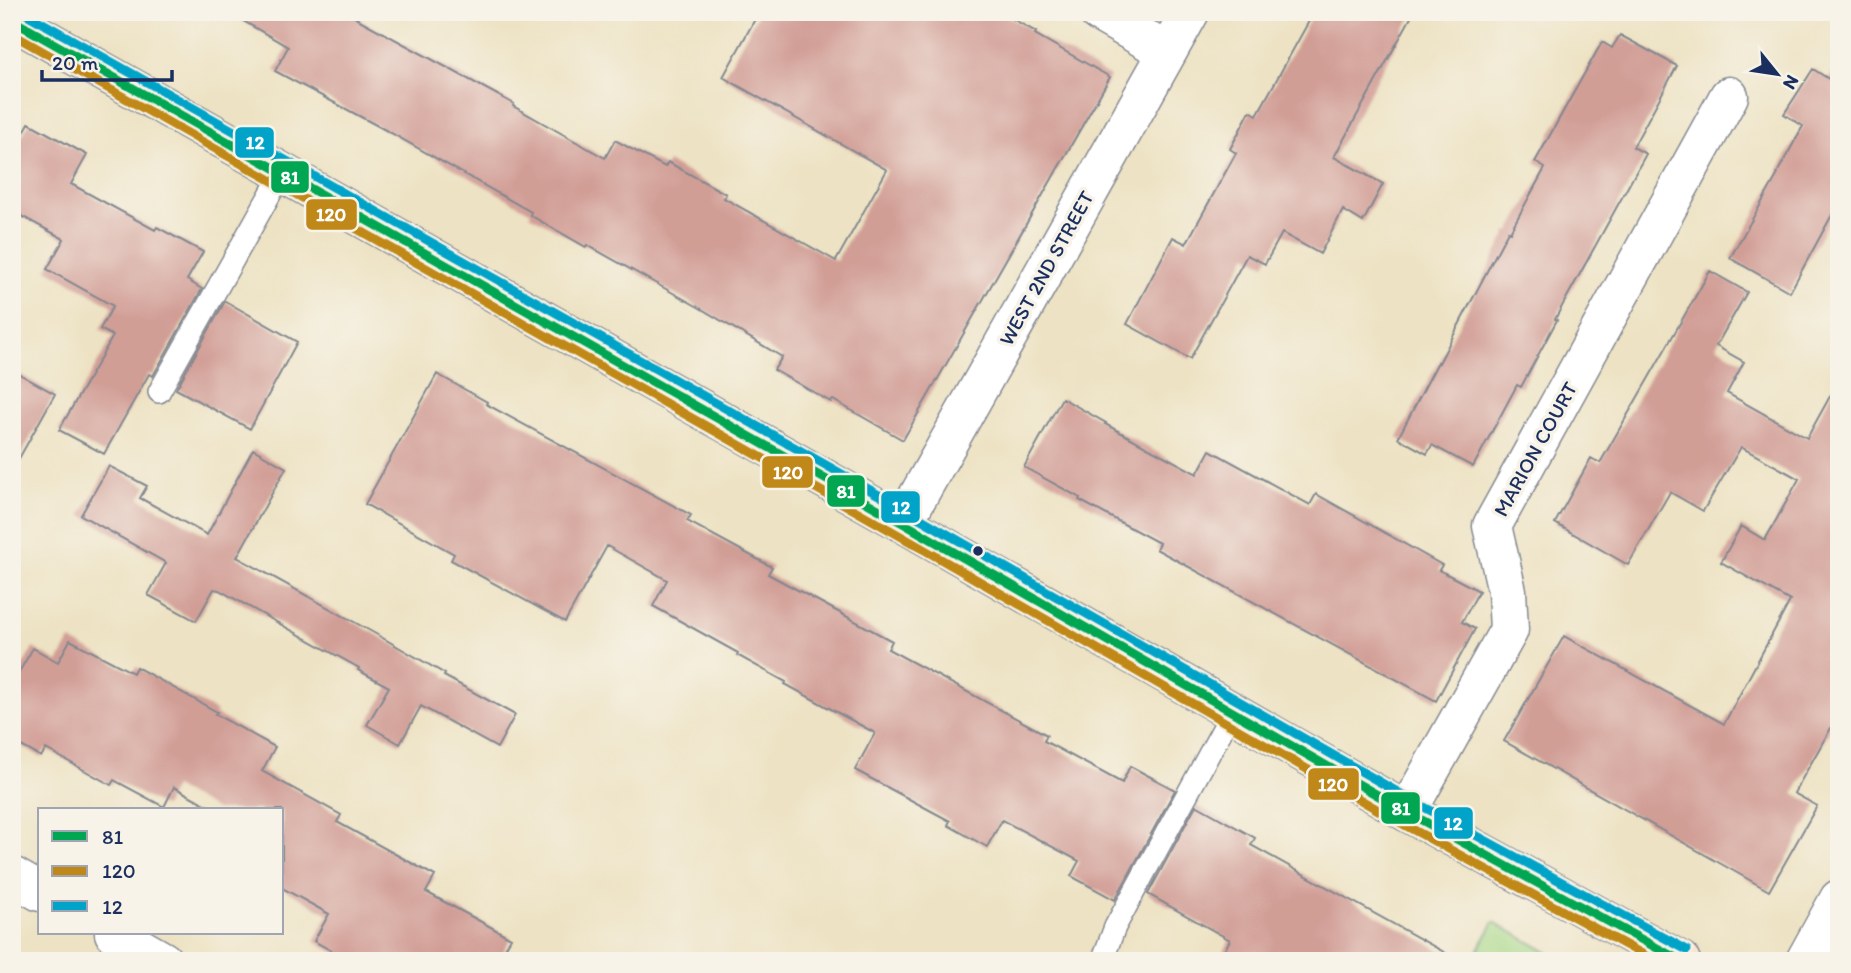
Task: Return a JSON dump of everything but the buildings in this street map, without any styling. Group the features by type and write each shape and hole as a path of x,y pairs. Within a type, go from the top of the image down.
{"street":[{"path":"1098,12 1167,52"},
{"name":"WEST 2ND STREET","path":"903,523 1190,12"},
{"path":"12,20 903,523 1407,812 1681,961"},
{"name":"MARION COURT","path":"1407,812 1509,630 1507,591 1492,526 1729,96"},
{"path":"12,876 38,890"},
{"path":"1805,961 1839,899"},
{"path":"116,934 163,961"}],"lane":[{"path":"159,392 282,173"},
{"path":"1102,961 1115,927 1233,712"}],"green space":[{"path":"1494,922 1563,961 1472,961"}],"transit line":[{"name":"12","path":"23,12 909,512 1413,801 1687,950"},
{"name":"81","path":"12,20 903,523 1407,812 1681,961"},
{"name":"120","path":"12,34 897,534 1401,823 1655,961"}]}
